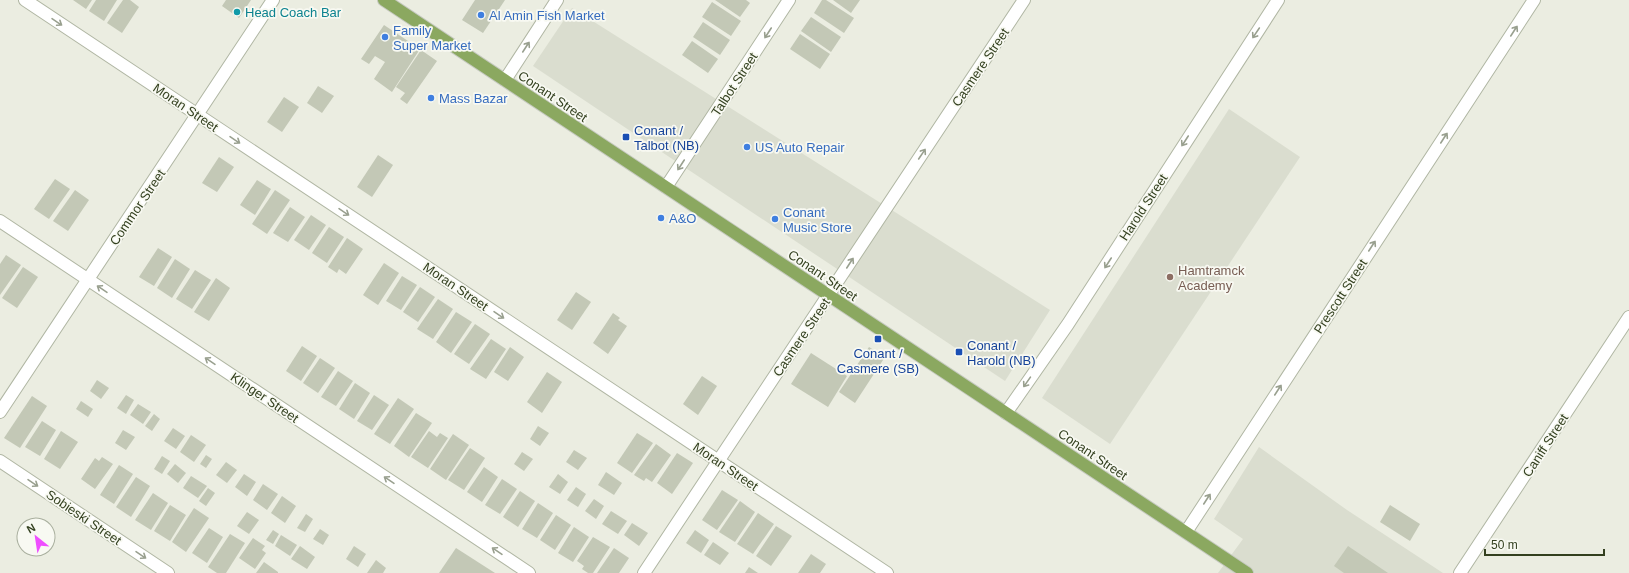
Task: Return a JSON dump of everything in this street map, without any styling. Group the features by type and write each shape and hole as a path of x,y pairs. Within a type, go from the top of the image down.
{"main road":[{"name":"Conant Street","path":"384,0 1247,573"}],"street":[{"name":"Moran Street","path":"25,0 887,573"},
{"name":"Commor Street","path":"0,412 273,0"},
{"path":"505,80 557,0"},
{"name":"Talbot Street","path":"666,187 789,0"},
{"name":"Casmere Street","path":"644,573 1024,0"},
{"name":"Harold Street","path":"1006,413 1068,324 1278,0"},
{"name":"Prescott Street","path":"1186,532 1534,0"},
{"name":"Klinger Street","path":"0,221 529,573"},
{"name":"Caniff Street","path":"1460,573 1629,317"},
{"name":"Sobieski Street","path":"0,461 168,573"}],"shaded area":[{"path":"572,8 1050,310 1005,381 533,66"},
{"name":"Hamtramck Academy","path":"1229,109 1300,157 1110,444 1042,398"},
{"path":"1259,447 1347,510 1443,573 1218,573 1243,539 1214,519"}],"building":[{"path":"73,0 92,0 86,9"},
{"path":"96,0 117,0 104,21 89,11"},
{"path":"123,0 130,0 139,7 122,33 107,23"},
{"name":"Head Coach Bar","path":"226,0 251,0 239,18 222,6"},
{"path":"475,0 505,0 483,33 462,20"},
{"path":"715,0 746,0 750,3 740,17"},
{"path":"822,0 826,0 854,18 844,33 814,13"},
{"path":"833,0 860,0 851,13"},
{"path":"712,2 741,21 731,36 702,17"},
{"path":"811,17 841,37 831,52 801,31"},
{"path":"703,22 730,40 720,55 693,37"},
{"path":"384,25 420,49 392,92 374,79 385,62 375,56 369,64 361,59"},
{"path":"800,34 830,54 820,69 790,49"},
{"path":"692,41 718,59 708,73 682,55"},
{"path":"421,50 437,61 407,104 400,99 405,93 396,87"},
{"path":"318,86 334,96 322,113 307,103"},
{"path":"284,97 299,107 282,132 267,122"},
{"path":"378,155 393,165 372,197 357,187"},
{"path":"219,157 234,167 217,192 202,183"},
{"path":"55,179 70,189 49,219 34,209"},
{"path":"257,180 271,189 255,215 240,205"},
{"path":"75,190 89,200 68,231 53,221"},
{"path":"275,190 290,200 267,234 252,224"},
{"path":"290,207 305,217 288,242 273,233"},
{"path":"311,215 326,225 309,250 294,240"},
{"path":"329,227 344,237 327,263 312,253"},
{"path":"347,238 363,249 346,274 339,269 337,273 328,267"},
{"path":"158,248 172,257 154,286 139,277"},
{"path":"6,255 21,265 0,295 0,264"},
{"path":"175,259 190,269 172,298 157,288"},
{"path":"384,263 399,273 378,305 363,295"},
{"path":"23,267 38,277 17,308 2,298"},
{"path":"195,270 211,280 192,309 176,299"},
{"path":"402,276 417,285 401,310 386,301"},
{"path":"216,278 230,288 209,321 194,312"},
{"path":"420,287 435,297 418,322 403,312"},
{"path":"576,292 591,302 572,330 557,320"},
{"path":"438,299 453,309 433,339 417,329"},
{"path":"456,312 472,322 451,353 436,342"},
{"path":"613,313 620,318 618,320 627,326 608,354 593,343"},
{"path":"475,324 490,334 469,364 454,354"},
{"path":"491,339 506,349 486,379 470,369"},
{"path":"302,346 317,356 301,381 286,371"},
{"path":"510,347 524,357 508,381 494,372"},
{"path":"869,347 885,357 855,403 839,392"},
{"path":"811,353 847,376 828,407 791,384"},
{"path":"320,358 335,368 318,393 303,383"},
{"path":"338,371 353,381 336,406 321,397"},
{"path":"547,372 562,382 542,413 527,402"},
{"path":"702,376 717,386 698,415 683,404"},
{"path":"97,380 109,388 101,399 90,391"},
{"path":"355,383 370,393 354,419 339,409"},
{"path":"126,395 134,400 126,414 117,408"},
{"path":"374,395 389,405 372,430 357,421"},
{"path":"32,396 47,406 20,448 4,438"},
{"path":"398,398 414,409 390,444 374,434"},
{"path":"81,401 93,409 88,417 76,409"},
{"path":"138,404 151,412 143,424 130,415"},
{"path":"416,413 432,423 409,457 394,446"},
{"path":"154,414 160,419 152,431 145,426"},
{"path":"42,421 56,430 40,456 25,447"},
{"path":"538,426 549,433 540,446 530,439"},
{"path":"173,428 185,436 176,449 164,441"},
{"path":"123,430 135,437 126,450 115,443"},
{"path":"61,431 78,442 60,469 44,459"},
{"path":"429,431 437,437 440,433 448,438 428,468 411,457"},
{"path":"637,433 653,443 632,473 617,463"},
{"path":"453,434 469,445 446,480 430,469"},
{"path":"191,435 206,445 194,462 180,452"},
{"path":"656,444 671,455 652,482 646,478 644,481 634,475"},
{"path":"470,448 485,458 464,490 448,480"},
{"path":"574,450 587,458 578,470 566,462"},
{"path":"522,452 533,459 524,471 514,464"},
{"path":"677,453 693,463 672,494 657,483"},
{"path":"206,455 212,459 206,468 200,464"},
{"path":"162,456 170,461 162,474 154,469"},
{"path":"102,457 113,464 95,489 81,479 95,458 99,461"},
{"path":"226,462 237,470 227,483 216,475"},
{"path":"175,464 186,473 178,483 167,474"},
{"path":"119,465 133,474 114,504 100,495"},
{"path":"484,467 498,477 482,502 467,492"},
{"path":"606,472 622,483 614,495 598,485"},
{"path":"244,474 256,482 247,496 235,487"},
{"path":"558,474 568,482 560,494 549,487"},
{"path":"191,476 207,486 198,498 183,488"},
{"path":"136,477 150,486 131,517 116,507"},
{"path":"502,479 517,489 500,514 485,505"},
{"path":"263,484 278,494 267,510 253,500"},
{"path":"576,487 586,494 578,507 567,500"},
{"path":"208,488 215,493 206,506 199,501"},
{"path":"722,490 738,500 717,530 702,520"},
{"path":"520,491 535,501 518,527 503,517"},
{"path":"153,493 168,503 151,530 135,520"},
{"path":"282,496 296,506 285,523 271,513"},
{"path":"594,499 604,506 596,519 585,511"},
{"path":"740,501 755,512 735,542 719,532"},
{"path":"538,503 553,513 537,538 522,529"},
{"path":"170,505 186,515 170,541 154,531"},
{"path":"1390,505 1420,524 1410,541 1380,522"},
{"path":"194,508 209,518 186,552 172,542"},
{"path":"611,511 627,521 618,534 602,524"},
{"path":"247,512 259,520 249,534 237,526"},
{"path":"758,513 774,524 753,554 737,544"},
{"path":"306,514 313,519 305,532 297,528"},
{"path":"556,515 571,525 555,550 540,540"},
{"path":"632,523 648,533 639,546 624,535"},
{"path":"776,526 792,536 771,566 756,556"},
{"path":"574,527 589,537 573,562 558,553"},
{"path":"209,528 223,537 207,563 192,553"},
{"path":"320,529 329,535 323,545 313,539"},
{"path":"273,530 279,534 273,544 266,540"},
{"path":"695,530 709,540 701,553 686,543"},
{"path":"230,534 245,543 226,573 217,573 208,567"},
{"path":"281,535 297,545 290,556 275,546"},
{"path":"593,537 610,547 593,573 588,573 582,569 584,566 577,561"},
{"path":"253,538 265,546 262,550 266,553 255,569 239,558"},
{"path":"713,542 729,553 720,565 704,555"},
{"path":"300,546 315,557 307,569 291,559"},
{"path":"354,546 366,554 358,567 346,559"},
{"path":"1348,546 1388,573 1344,573 1334,566"},
{"path":"456,548 495,573 439,573"},
{"path":"614,548 629,558 619,573 597,573"},
{"path":"811,554 826,564 820,573 798,573"},
{"path":"376,560 386,568 383,573 367,573"},
{"path":"264,562 278,572 278,573 256,573"},
{"path":"749,567 758,573 745,573"}],"place":[{"name":"Head Coach Bar","path":"237,12"},
{"name":"Al Amin Fish Market","path":"481,15"},
{"name":"Family Super Market","path":"385,37"},
{"name":"Mass Bazar","path":"431,98"},
{"name":"Conant / Talbot (NB)","path":"626,137"},
{"name":"US Auto Repair","path":"747,147"},
{"name":"A&O","path":"661,218"},
{"name":"Conant Music Store","path":"775,219"},
{"name":"Hamtramck Academy","path":"1170,277"},
{"name":"Conant / Casmere (SB)","path":"878,339"},
{"name":"Conant / Harold (NB)","path":"959,352"}]}
